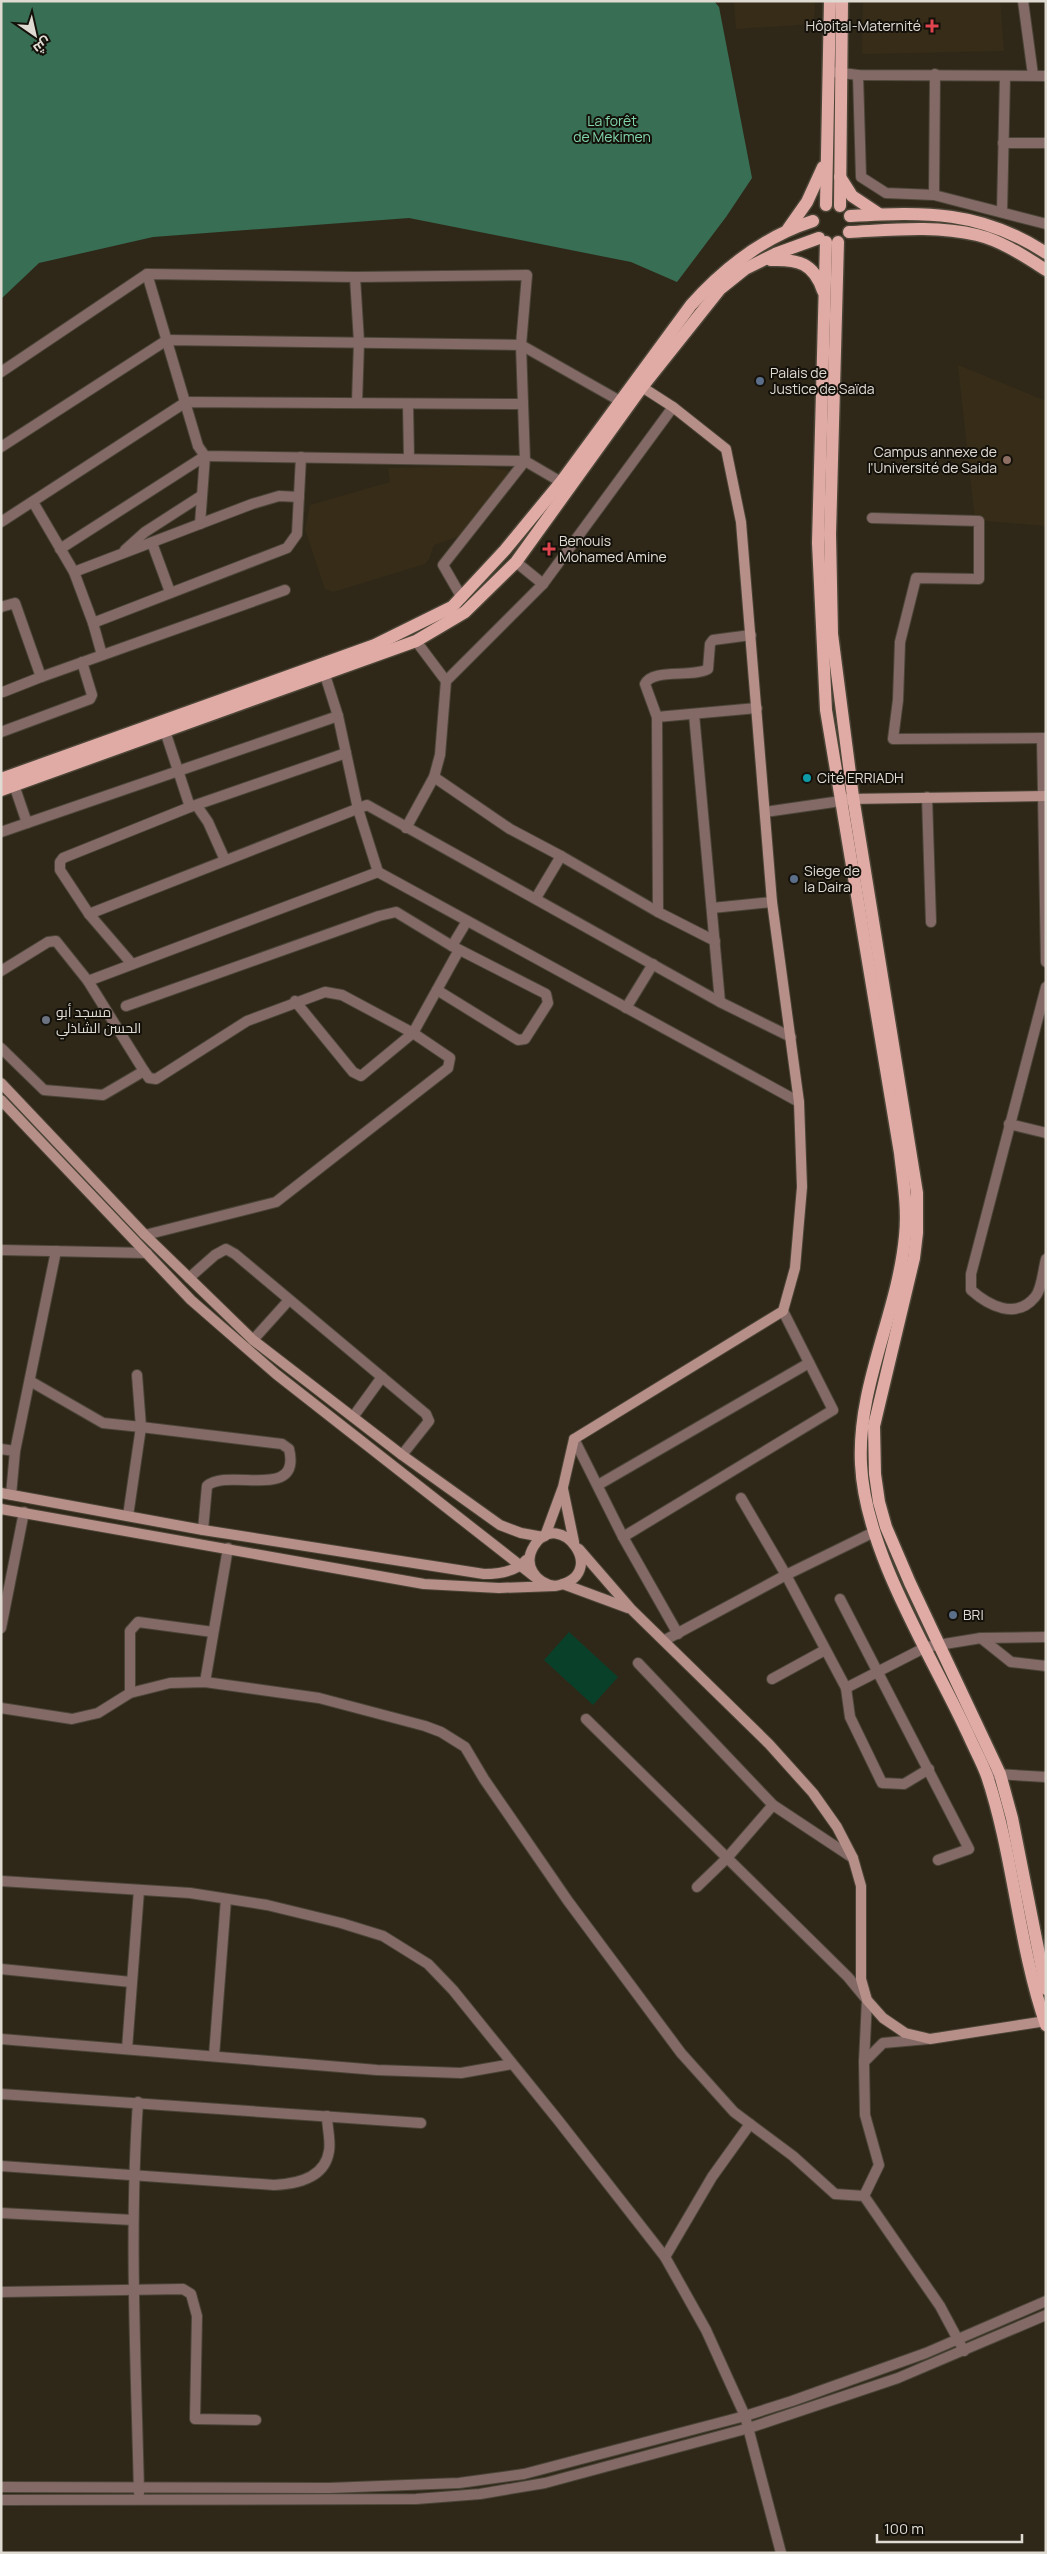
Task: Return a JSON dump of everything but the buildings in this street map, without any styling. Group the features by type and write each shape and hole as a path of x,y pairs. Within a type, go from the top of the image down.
{"main road":[{"path":"830,1 840,206"},
{"path":"826,205 826,158 842,1"},
{"path":"788,229 815,188 826,158"},
{"path":"840,177 852,196 880,214"},
{"path":"1,1083 145,1234 253,1340 402,1455 500,1525 521,1533 544,1537 563,1535 576,1545 631,1609 665,1640 769,1744 813,1793 837,1826 853,1858 861,1886 861,1978 867,2000 883,2018 905,2032 930,2039 1045,2023 1032,1978 1012,1871 986,1774 874,1532 864,1495 860,1436 871,1377 902,1257 906,1214 900,1153 847,799 832,634 827,240 813,228 816,213 826,205 840,206 850,216 849,232"},
{"path":"850,216 916,214 981,221 1007,231 1046,253"},
{"path":"1,779 375,644 445,611 462,598 506,550 561,482 710,283 730,267 788,229 813,221"},
{"path":"1,790 416,642 465,612 516,562 642,387 720,288 745,269 849,232 916,229 947,230 977,235 1001,244 1046,270"},
{"path":"827,240 818,524 819,606 826,710 847,799 916,1193 917,1233 914,1258 874,1426 875,1474 886,1527 910,1583 1000,1774 1012,1818 1046,1989"},
{"path":"766,260 788,259 808,268 818,278 825,298"},
{"path":"6,1494 203,1530 484,1574 507,1571 522,1565 530,1556 534,1545 544,1537 563,1487 574,1439 783,1311 795,1268 802,1187 799,1102 772,902 741,522 726,449 673,407 642,387"},
{"path":"847,799 1044,796"},
{"path":"1,1100 191,1300 276,1374 540,1581 559,1585 631,1609"},
{"path":"1,1509 424,1584 499,1588 559,1585 575,1576 579,1570 581,1563 563,1487"},
{"path":"530,1556 534,1574 540,1581"}],"street":[{"path":"1023,1 1032,75"},
{"path":"834,72 858,75 1046,76"},
{"path":"934,195 936,74"},
{"path":"858,75 861,177 886,193 934,195 1046,224"},
{"path":"1002,212 1005,77"},
{"path":"1003,143 1046,143"},
{"path":"147,274 198,446 205,456 200,524"},
{"path":"1,372 147,274 355,277 527,275 521,345 525,460 443,566 462,598"},
{"path":"355,277 359,342 357,403"},
{"path":"1,446 167,340 521,345 620,401"},
{"path":"1,522 186,402 523,404"},
{"path":"408,404 409,459"},
{"path":"406,828 434,777 440,755 446,681 543,584 673,407"},
{"path":"60,548 205,456 525,460 561,482"},
{"path":"93,623 287,548 297,534 301,457"},
{"path":"120,555 145,532 201,496"},
{"path":"74,572 279,496 299,497"},
{"path":"33,502 74,572 93,623 102,655"},
{"path":"872,518 979,520 979,579 916,578 900,642 898,700 893,739 1044,738 1046,962"},
{"path":"152,543 170,592"},
{"path":"516,562 543,584"},
{"path":"2,691 286,590"},
{"path":"1,607 15,603 42,677"},
{"path":"658,912 657,716 645,684 647,679 654,675 700,673 708,669 710,644 713,640 751,635"},
{"path":"416,642 446,681"},
{"path":"1,732 90,699 92,695 82,662"},
{"path":"324,675 338,716 358,809 378,872 799,1102"},
{"path":"657,716 757,708"},
{"path":"694,714 720,1002"},
{"path":"1,832 338,716"},
{"path":"165,731 194,807 208,822 225,860"},
{"path":"132,964 88,914 60,870 63,858 194,807 346,752"},
{"path":"434,777 510,828 658,912 715,941"},
{"path":"14,785 27,823"},
{"path":"928,797 932,922"},
{"path":"765,812 847,799"},
{"path":"88,914 367,805 720,1002 791,1037"},
{"path":"536,898 561,856"},
{"path":"88,981 378,872"},
{"path":"712,908 772,902"},
{"path":"126,1006 379,916 396,912 456,948 546,994 548,1003 525,1039 518,1040 437,990"},
{"path":"295,1002 358,1075 362,1076 413,1034 437,990 467,921"},
{"path":"1,971 48,942 56,941 88,981 149,1078 156,1079 248,1021 325,992 342,995 413,1034 450,1058 448,1068 276,1202 145,1234"},
{"path":"626,1008 653,964"},
{"path":"1046,987 971,1274 971,1290 987,1304 1012,1310 1025,1305 1036,1296 1046,1260"},
{"path":"1,1048 44,1090 103,1095 144,1071"},
{"path":"1009,1124 1046,1133"},
{"path":"189,1278 215,1255 226,1249 235,1254 418,1406 429,1421 402,1455"},
{"path":"1,1250 147,1253"},
{"path":"6,1494 56,1251"},
{"path":"253,1340 289,1300"},
{"path":"623,1537 833,1410 783,1311"},
{"path":"598,1485 808,1362"},
{"path":"128,1516 141,1427 137,1374"},
{"path":"353,1417 382,1377"},
{"path":"30,1381 103,1422 282,1444 289,1449 290,1464 284,1473 273,1481 220,1479 207,1486 203,1530"},
{"path":"574,1439 623,1537 678,1634"},
{"path":"1,1449 15,1451"},
{"path":"741,1498 786,1575 846,1688 850,1717 882,1783 904,1784 929,1768"},
{"path":"1,1628 24,1512"},
{"path":"665,1640 786,1575 874,1532"},
{"path":"205,1682 228,1548"},
{"path":"840,1598 876,1671 929,1768 969,1850 938,1860"},
{"path":"130,1693 130,1631 138,1622 214,1632"},
{"path":"846,1688 926,1647 981,1638 1046,1637"},
{"path":"981,1638 1011,1662 1046,1666"},
{"path":"772,1679 825,1650"},
{"path":"638,1663 773,1805 853,1858"},
{"path":"1,1708 72,1719 98,1713 130,1693 170,1683 205,1682 319,1698 425,1726 465,1747 484,1779 568,1900 681,2053 734,2112 793,2156 835,2194 864,2196"},
{"path":"586,1719 848,1977 867,2000 864,2062 865,2116 879,2165 864,2196"},
{"path":"986,1774 1046,1777"},
{"path":"697,1887 727,1858 773,1805"},
{"path":"1,1881 190,1894 267,1905 342,1923 383,1936 407,1949 428,1964 453,1990 665,2257 706,2330 746,2416 781,2553"},
{"path":"127,2049 139,1890"},
{"path":"214,2056 226,1899"},
{"path":"1,1969 131,1982"},
{"path":"1,2039 376,2070 461,2072 512,2064"},
{"path":"864,2062 883,2043 930,2039"},
{"path":"1,2094 421,2123"},
{"path":"138,2102 133,2175 133,2291 139,2500"},
{"path":"1,2166 274,2185 295,2184 310,2178 324,2162 329,2152 327,2116"},
{"path":"665,2257 712,2177 750,2124"},
{"path":"864,2196 940,2306 964,2351"},
{"path":"1,2213 133,2220"},
{"path":"1,2292 133,2291 172,2287 183,2289 191,2294 197,2316 195,2420 256,2420"},
{"path":"1,2487 329,2488 480,2481 538,2471 746,2416 851,2381 959,2340 1046,2301"},
{"path":"1,2500 416,2499 480,2494 545,2483 749,2428 864,2391 964,2351 1046,2315"},
{"path":"416,2485 416,2499"},
{"path":"328,2500 329,2488"}],"shaded area":[{"path":"734,1 815,1 814,24 736,29"},
{"name":"Hôpital-Maternité","path":"863,1 1000,1 1004,51 862,54"},
{"name":"Campus annexe de l'Université de Saida","path":"958,365 1046,401 1046,526 975,520"},
{"path":"475,466 510,471 460,536 434,545 425,564 333,592 325,589 305,529 310,505 390,482 388,468"}],"green space":[{"name":"La forêt de Mekimen","path":"1,1 714,1 719,7 752,178 726,217 677,282 631,262 409,218 153,237 39,263 1,299"},
{"path":"569,1632 618,1677 593,1705 544,1660"}],"place":[{"name":"Hôpital-Maternité","path":"932,26"},
{"name":"Palais de Justice de Saïda","path":"760,381"},
{"name":"Campus annexe de l'Université de Saida","path":"1007,460"},
{"name":"Benouis Mohamed Amine","path":"549,549"},
{"name":"Cité ERRIADH","path":"807,778"},
{"name":"Siege de la Daira","path":"794,879"},
{"name":"مسجد أبو الحسن الشاذلي","path":"46,1020"},
{"name":"BRI","path":"953,1615"}]}
